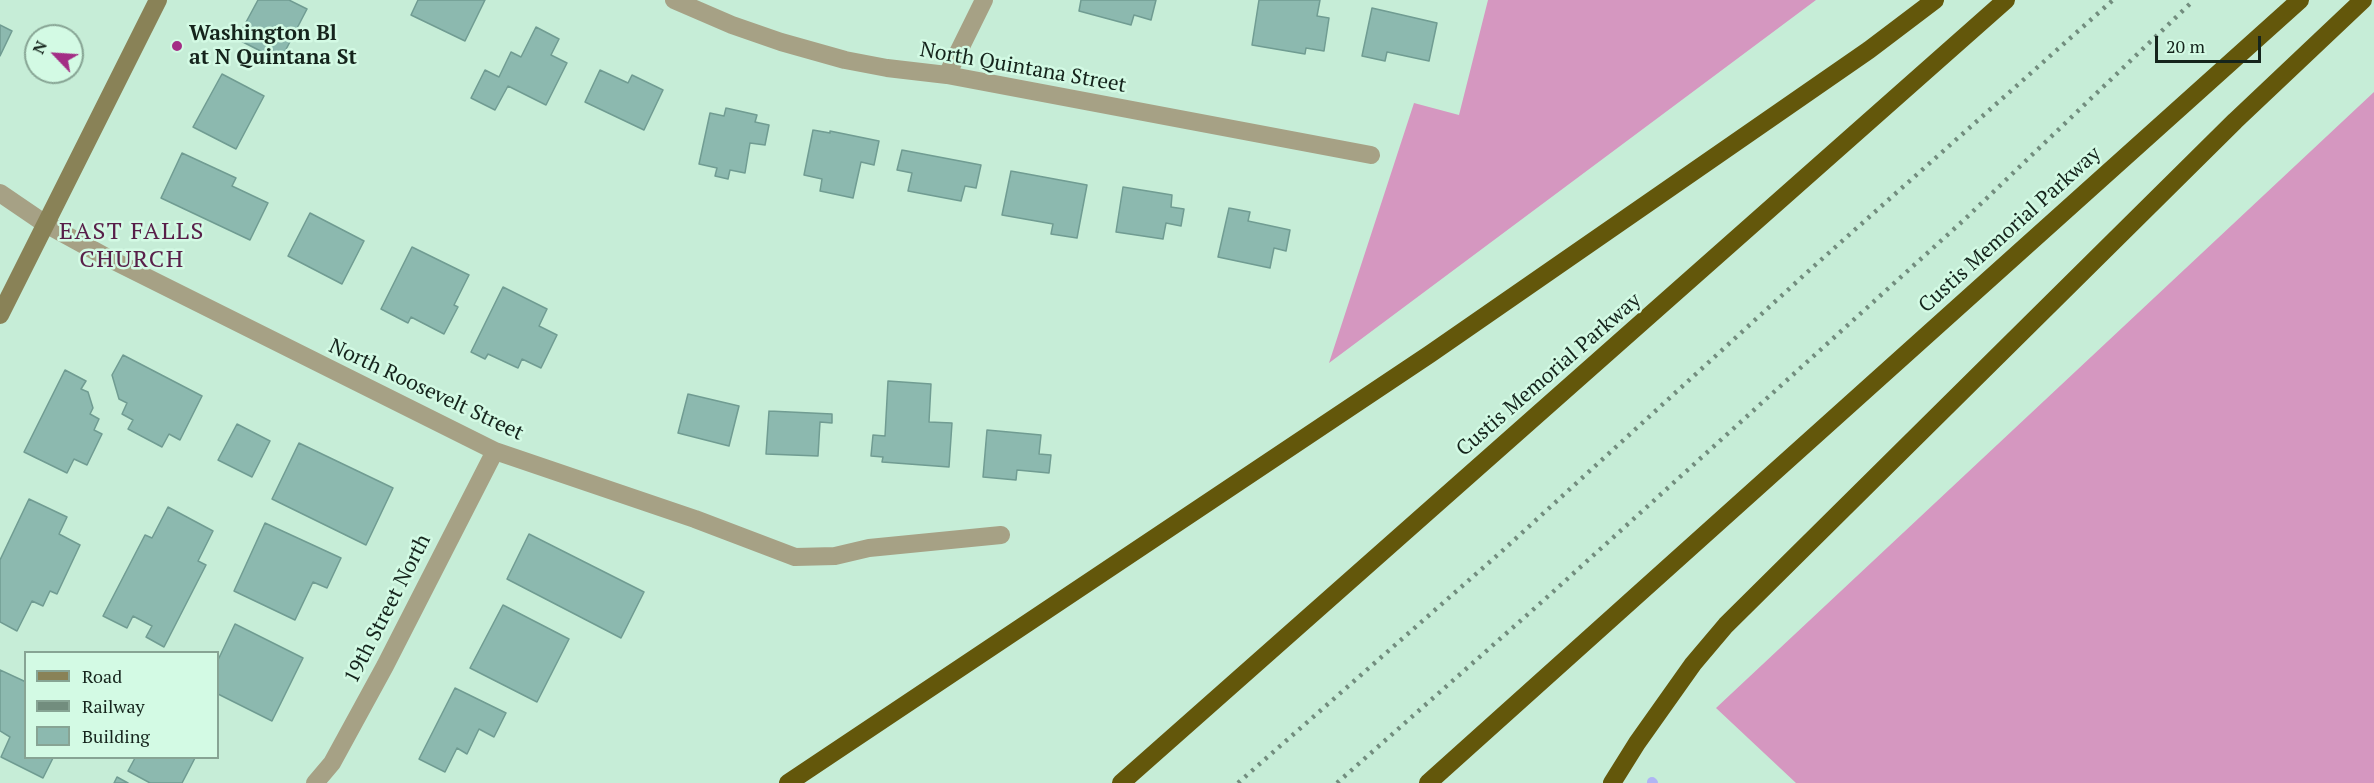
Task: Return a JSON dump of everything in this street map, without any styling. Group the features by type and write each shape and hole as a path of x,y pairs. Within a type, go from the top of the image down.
{"highway":[{"path":"788,783 1440,347 1860,57 1935,0"},
{"name":"Custis Memorial Parkway","path":"1121,783 2006,0"},
{"name":"Custis Memorial Parkway","path":"1428,783 2300,0"},
{"path":"1612,783 1637,743 1693,664 1726,625 2235,121 2363,0"}],"main road":[{"path":"0,315 158,0"}],"street":[{"name":"North Quintana Street","path":"674,0 732,26 807,51 866,64 948,75 1371,155"},
{"path":"948,75 984,0"},
{"name":"North Roosevelt Street","path":"0,193 44,224 291,351 495,451 694,519 795,557 835,556 868,548 1001,535"},
{"name":"19th Street North","path":"315,783 332,763 495,451"}],"shaded area":[{"path":"1488,0 1816,0 1329,363 1414,103 1459,115"},
{"path":"2374,92 2374,783 1796,783 1716,708"}],"building":[{"path":"258,0 289,0 307,9 280,61 237,39"},
{"path":"418,0 485,0 465,41 411,15"},
{"path":"1081,0 1156,0 1151,20 1134,15 1131,25 1079,11"},
{"path":"1259,0 1320,0 1317,16 1329,18 1324,51 1306,48 1305,54 1252,45"},
{"path":"1372,8 1437,23 1429,61 1387,52 1385,61 1362,56"},
{"path":"0,25 12,31 0,56"},
{"path":"536,27 559,39 551,55 567,63 546,105 508,86 495,110 471,98 485,70 499,77 511,52 521,57"},
{"path":"600,70 628,83 632,75 663,90 644,130 585,102"},
{"path":"222,74 264,96 236,149 193,127"},
{"path":"726,108 757,115 755,122 769,125 765,145 750,143 745,173 730,170 728,179 715,176 717,168 699,164 710,113 724,116"},
{"path":"813,130 830,133 830,131 879,141 874,165 861,162 853,198 820,191 822,179 804,175"},
{"path":"902,150 981,165 976,188 965,186 961,201 908,191 912,173 897,170"},
{"path":"182,153 236,178 232,186 268,203 250,240 161,198"},
{"path":"1011,171 1087,185 1077,238 1051,234 1053,224 1002,215"},
{"path":"1123,187 1172,195 1171,207 1184,209 1181,226 1166,223 1163,239 1116,232"},
{"path":"1229,208 1250,212 1248,221 1290,230 1286,251 1274,248 1270,268 1218,257"},
{"path":"310,213 364,241 342,284 288,256"},
{"path":"412,247 469,275 454,305 458,307 444,334 411,317 408,323 381,309"},
{"path":"503,287 547,309 539,326 557,335 541,368 522,359 518,368 488,354 485,359 471,352"},
{"path":"123,355 202,396 180,440 169,434 162,447 128,429 133,420 122,414 127,403 119,399 112,375"},
{"path":"65,370 86,381 81,389 88,392 93,408 90,414 99,419 94,430 102,434 87,465 74,459 67,473 24,452"},
{"path":"888,381 931,384 929,422 952,423 949,467 882,462 883,457 871,456 873,435 885,436"},
{"path":"688,394 739,406 729,446 678,433"},
{"path":"769,411 832,414 832,423 820,422 818,456 766,454"},
{"path":"237,424 270,441 252,477 218,460"},
{"path":"987,430 1041,435 1039,454 1051,455 1049,473 1017,470 1016,480 983,477"},
{"path":"299,443 393,488 366,545 272,499"},
{"path":"29,499 67,517 59,534 80,545 57,594 50,591 43,606 32,601 17,631 0,622 0,560"},
{"path":"168,507 213,531 198,561 206,565 164,647 146,637 152,626 133,616 127,628 103,616 145,535 152,538"},
{"path":"265,523 341,558 327,588 313,582 295,620 234,591"},
{"path":"529,534 644,592 621,638 507,579"},
{"path":"503,605 569,639 537,702 470,668"},
{"path":"235,624 303,658 272,721 219,694 219,658"},
{"path":"0,670 24,681 24,759 52,759 43,778 1,757 10,737 0,731"},
{"path":"455,688 506,713 494,737 479,729 467,754 457,748 445,772 419,759"},
{"path":"134,759 194,759 182,783 150,783 128,771"},
{"path":"117,777 128,783 114,783"}],"railway":[{"path":"1238,783 1501,552 1813,267 2113,0"},
{"path":"1337,783 1544,600 1965,219 2194,0"}],"place":[{"name":"Washington Bl at N Quintana St","path":"177,46"}],"district":[{"name":"EAST FALLS CHURCH","path":"132,246"}]}
